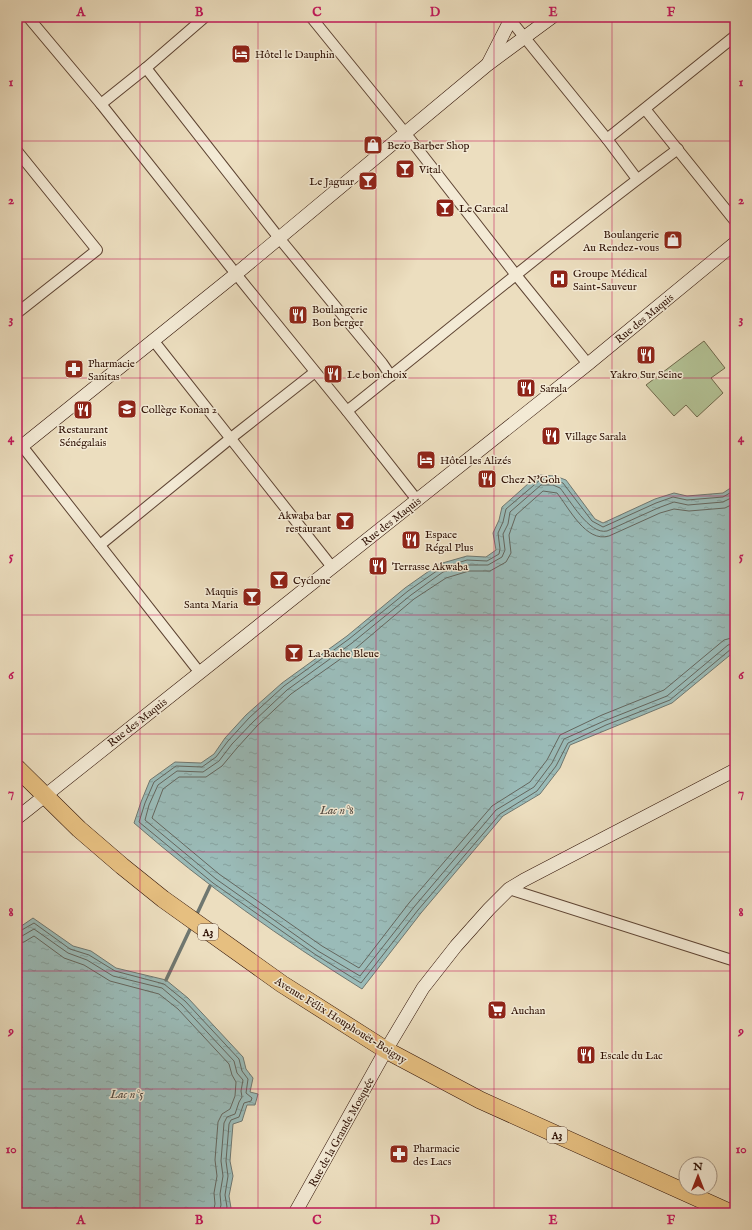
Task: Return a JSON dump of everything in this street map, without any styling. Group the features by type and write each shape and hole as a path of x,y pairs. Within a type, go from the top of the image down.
{"highway":[{"name":"Avenue Félix Houphouët-Boigny","path":"17,768 44,796 122,866 163,899 282,984 386,1050 480,1100 731,1213"}],"street":[{"path":"29,17 101,104 417,500"},
{"path":"101,104 146,68 205,17"},
{"path":"310,17 406,134 516,275 588,364"},
{"path":"200,673 100,545 20,448 152,340 236,274 487,65 552,17"},
{"path":"487,65 510,18 607,139 637,179"},
{"path":"607,139 735,36"},
{"path":"146,68 279,238 382,363 391,376"},
{"path":"646,109 735,220"},
{"path":"347,411 637,179 678,149"},
{"path":"17,150 97,250 17,313"},
{"name":"Rue des Maquis","path":"17,818 588,364 735,243"},
{"path":"152,340 332,567"},
{"path":"100,545 231,438 315,372"},
{"name":"Rue de la Grande Mosquée","path":"295,1213 386,1050 423,988 456,946 489,909 509,889 578,851 735,770"},
{"path":"509,889 735,961"}],"green space":[{"path":"704,341 725,368 711,378 723,393 697,417 686,405 674,416 646,385"}],"water":[{"name":"Lac n°8","path":"538,475 555,476 566,480 595,519 603,523 655,499 674,493 687,496 723,493 735,485 735,651 672,703 570,745 560,768 540,794 503,816 421,913 362,989 273,931 216,890 161,846 134,823 141,802 150,780 175,762 201,763 214,754 225,738 246,715 282,683 347,636 405,588 439,564 467,556 486,557 496,550 493,533 499,520 502,507"},
{"name":"Lac n°5","path":"33,918 73,946 91,951 116,968 166,980 188,998 243,1057 246,1069 253,1078 250,1092 258,1094 255,1105 247,1105 242,1121 233,1124 230,1161 233,1176 229,1196 231,1208 227,1213 17,1213 17,929"}],"waterway":[{"path":"196,916 210,886"},
{"path":"166,980 192,925"}],"place":[{"name":"Hôtel le Dauphin","path":"241,54"},
{"name":"Bezo Barber Shop","path":"373,145"},
{"name":"Vital","path":"405,169"},
{"name":"Le Jaguar","path":"368,181"},
{"name":"Le Caracal","path":"445,208"},
{"name":"Boulangerie Au Rendez-vous","path":"673,240"},
{"name":"Groupe Médical Saint-Sauveur","path":"559,279"},
{"name":"Boulangerie Bon berger","path":"298,315"},
{"name":"Yakro Sur Seine","path":"646,355"},
{"name":"Pharmacie Sanitas","path":"74,369"},
{"name":"Le bon choix","path":"333,374"},
{"name":"Sarala","path":"526,388"},
{"name":"Collège Konan 2","path":"127,409"},
{"name":"Restaurant Sénégalais","path":"83,410"},
{"name":"Village Sarala","path":"551,436"},
{"name":"Hôtel les Alizés","path":"426,460"},
{"name":"Chez N'Goh","path":"487,479"},
{"name":"Akwaba bar restaurant","path":"345,521"},
{"name":"Espace Régal Plus","path":"411,540"},
{"name":"Terrasse Akwaba","path":"378,566"},
{"name":"Cyclone","path":"279,580"},
{"name":"Maquis Santa Maria","path":"252,597"},
{"name":"La Bache Bleue","path":"294,653"},
{"name":"Auchan","path":"497,1010"},
{"name":"Escale du Lac","path":"586,1055"},
{"name":"Pharmacie des Lacs","path":"399,1154"}]}
